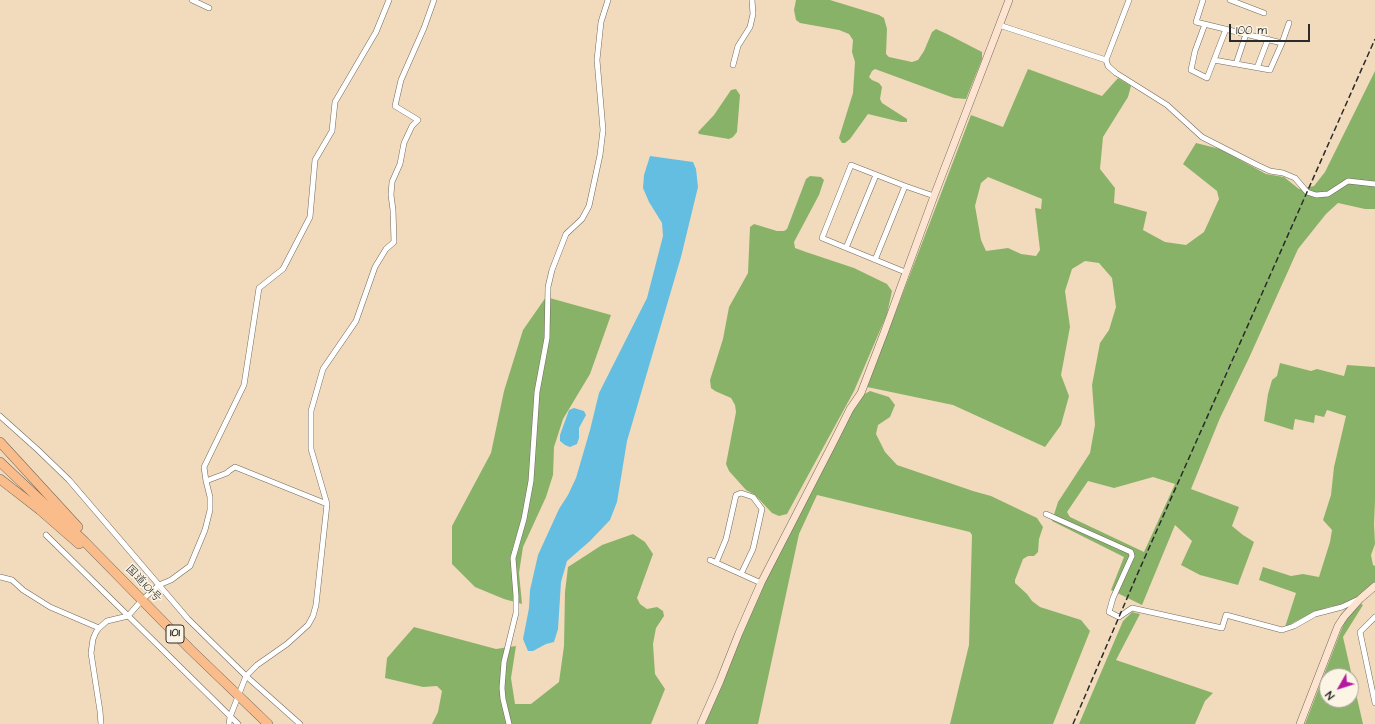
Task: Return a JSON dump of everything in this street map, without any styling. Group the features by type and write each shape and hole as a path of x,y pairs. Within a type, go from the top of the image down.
{"highway":[{"path":"0,442 78,527 84,541"},
{"name":"国道101号","path":"0,462 84,541 268,724"},
{"path":"0,479 40,510 124,582"}],"street":[{"path":"192,0 208,8"},
{"path":"101,724 91,653 93,638 99,628 107,621 128,616 142,600 159,585 171,580 190,566 205,530 210,510 210,497 204,467 244,384 259,288 283,269 310,218 315,160 332,132 335,102 376,32 389,0"},
{"path":"229,724 230,717 246,676 257,665 287,644 308,625 313,616 316,604 328,504 311,449 311,411 323,369 356,321 375,267 386,249 394,242 391,195 392,182 400,164 404,143 412,126 418,120 395,106 401,80 424,28 434,0"},
{"path":"509,724 503,699 503,668 516,613 513,558 524,519 531,481 538,386 546,338 548,287 552,270 566,234 582,219 589,206 600,155 603,130 597,60 601,22 608,0"},
{"path":"733,65 738,46 750,27 753,14 752,0"},
{"path":"701,724 761,583 850,409 861,393 905,272 1009,0"},
{"path":"1129,0 1106,60 1108,66 1116,74 1167,105 1202,137 1270,171 1283,173 1295,178 1307,192 1316,195 1328,194 1348,181 1375,184"},
{"path":"1203,0 1196,22 1282,43"},
{"path":"1230,0 1264,13"},
{"path":"1214,60 1270,70 1290,23"},
{"path":"1205,24 1195,51 1192,70 1207,78 1226,29"},
{"path":"999,25 1106,60"},
{"path":"1236,64 1246,34"},
{"path":"1257,68 1268,39"},
{"path":"905,272 822,238 851,165 934,196"},
{"path":"846,248 876,175"},
{"path":"875,260 905,186"},
{"path":"0,416 69,480 188,619 246,676 300,724"},
{"path":"206,481 227,474 235,467 328,504"},
{"path":"716,563 726,539 736,495 741,492 753,497 762,509 753,550 741,574"},
{"path":"1046,514 1131,552 1132,556 1113,598 1109,612 1119,617 1132,608 1222,628 1226,615 1282,630 1294,626 1315,614 1342,607 1360,599"},
{"path":"46,535 238,724"},
{"path":"710,560 761,583"},
{"path":"0,577 12,580 23,590 50,607 99,628"},
{"path":"1300,724 1335,630 1360,599 1375,586"},
{"path":"1375,618 1360,632 1375,703"},
{"path":"1368,672 1375,671"}],"green space":[{"path":"796,0 830,0 879,15 884,18 887,29 886,54 889,57 912,62 918,60 924,51 932,32 936,29 982,52 982,59 966,99 954,98 875,69 869,77 879,83 882,87 880,99 882,103 907,119 907,122 901,122 868,114 850,139 845,143 842,143 839,138 853,93 855,62 852,52 853,40 849,34 839,30 800,23 796,20 794,10"},
{"path":"1028,69 1102,96 1118,78 1131,86 1128,97 1103,137 1100,169 1115,188 1114,203 1147,212 1143,230 1165,242 1186,245 1204,232 1219,199 1217,191 1183,164 1196,143 1220,149 1266,174 1284,177 1299,189 1314,186 1325,172 1375,71 1375,209 1365,209 1338,203 1326,214 1298,249 1220,418 1191,489 1239,507 1232,526 1254,542 1238,585 1200,575 1181,565 1192,541 1175,525 1142,605 1111,590 1124,557 1052,521 1058,502 1090,453 1095,425 1092,385 1100,343 1109,330 1116,307 1112,278 1099,263 1085,261 1072,269 1065,291 1070,327 1061,375 1069,396 1061,425 1045,447 953,405 867,387 971,115 1003,127","holes":["988,177 1042,199 1041,209 1035,208 1040,250 1036,256 1021,254 1008,248 986,251 981,240 975,206 981,183","1153,477 1175,484 1144,552 1070,517 1067,512 1088,481 1114,488"]},
{"path":"736,89 740,95 737,132 733,137 729,139 699,134 698,132 714,115 731,90"},
{"path":"810,176 821,177 824,180 819,195 794,242 795,248 854,268 887,284 892,291 887,314 854,391 787,514 779,516 772,513 755,495 746,490 729,471 726,464 736,412 735,405 731,398 711,388 710,380 723,339 729,307 748,273 750,227 754,224 777,231 784,231 787,229 806,179"},
{"path":"546,297 611,315 590,374 563,419 554,447 553,475 546,497 523,547 519,573 522,604 504,599 475,587 452,564 452,526 491,453 504,391 523,330"},
{"path":"1280,363 1311,371 1317,369 1344,376 1347,365 1375,367 1375,544 1371,555 1373,565 1375,566 1375,583 1360,596 1340,605 1312,613 1285,627 1296,593 1259,580 1263,567 1291,576 1303,574 1319,577 1330,542 1332,530 1323,520 1331,495 1334,467 1346,416 1327,410 1324,417 1315,415 1314,423 1295,419 1293,430 1264,421 1268,394 1272,380 1277,376"},
{"path":"870,391 889,397 895,405 890,417 878,425 876,434 885,452 897,465 991,496 1037,518 1043,527 1039,539 1038,552 1034,556 1028,556 1023,559 1015,583 1032,601 1040,607 1081,620 1090,631 1053,724 950,724 969,645 972,535 970,532 817,495 799,534 758,724 705,724 762,587 852,412 863,395"},
{"path":"633,534 645,542 653,554 637,598 640,604 647,609 657,607 663,611 664,616 656,628 653,644 655,674 665,689 651,724 432,724 438,712 442,691 437,686 423,687 385,678 387,658 414,627 496,649 516,646 511,678 515,704 531,704 559,682 564,646 565,592 568,567 602,545"},
{"path":"1361,604 1363,605 1343,637 1350,668 1327,668 1344,623"},
{"path":"1132,612 1140,614 1116,660 1213,693 1205,701 1195,724 1079,724 1123,621"},
{"path":"1319,688 1319,708 1359,708 1359,707 1363,724 1305,724"}],"water":[{"path":"650,156 693,162 696,169 698,187 681,257 627,441 617,502 610,520 590,541 567,561 561,582 558,629 554,642 546,644 533,651 528,651 523,639 529,608 530,590 538,555 559,509 576,478 599,393 647,298 663,236 662,223 649,202 643,188 644,175"},
{"path":"574,408 584,411 586,415 579,428 579,438 577,444 570,447 560,441 560,435 569,410"}],"railway":[{"path":"1073,724 1137,575 1375,39"}]}
